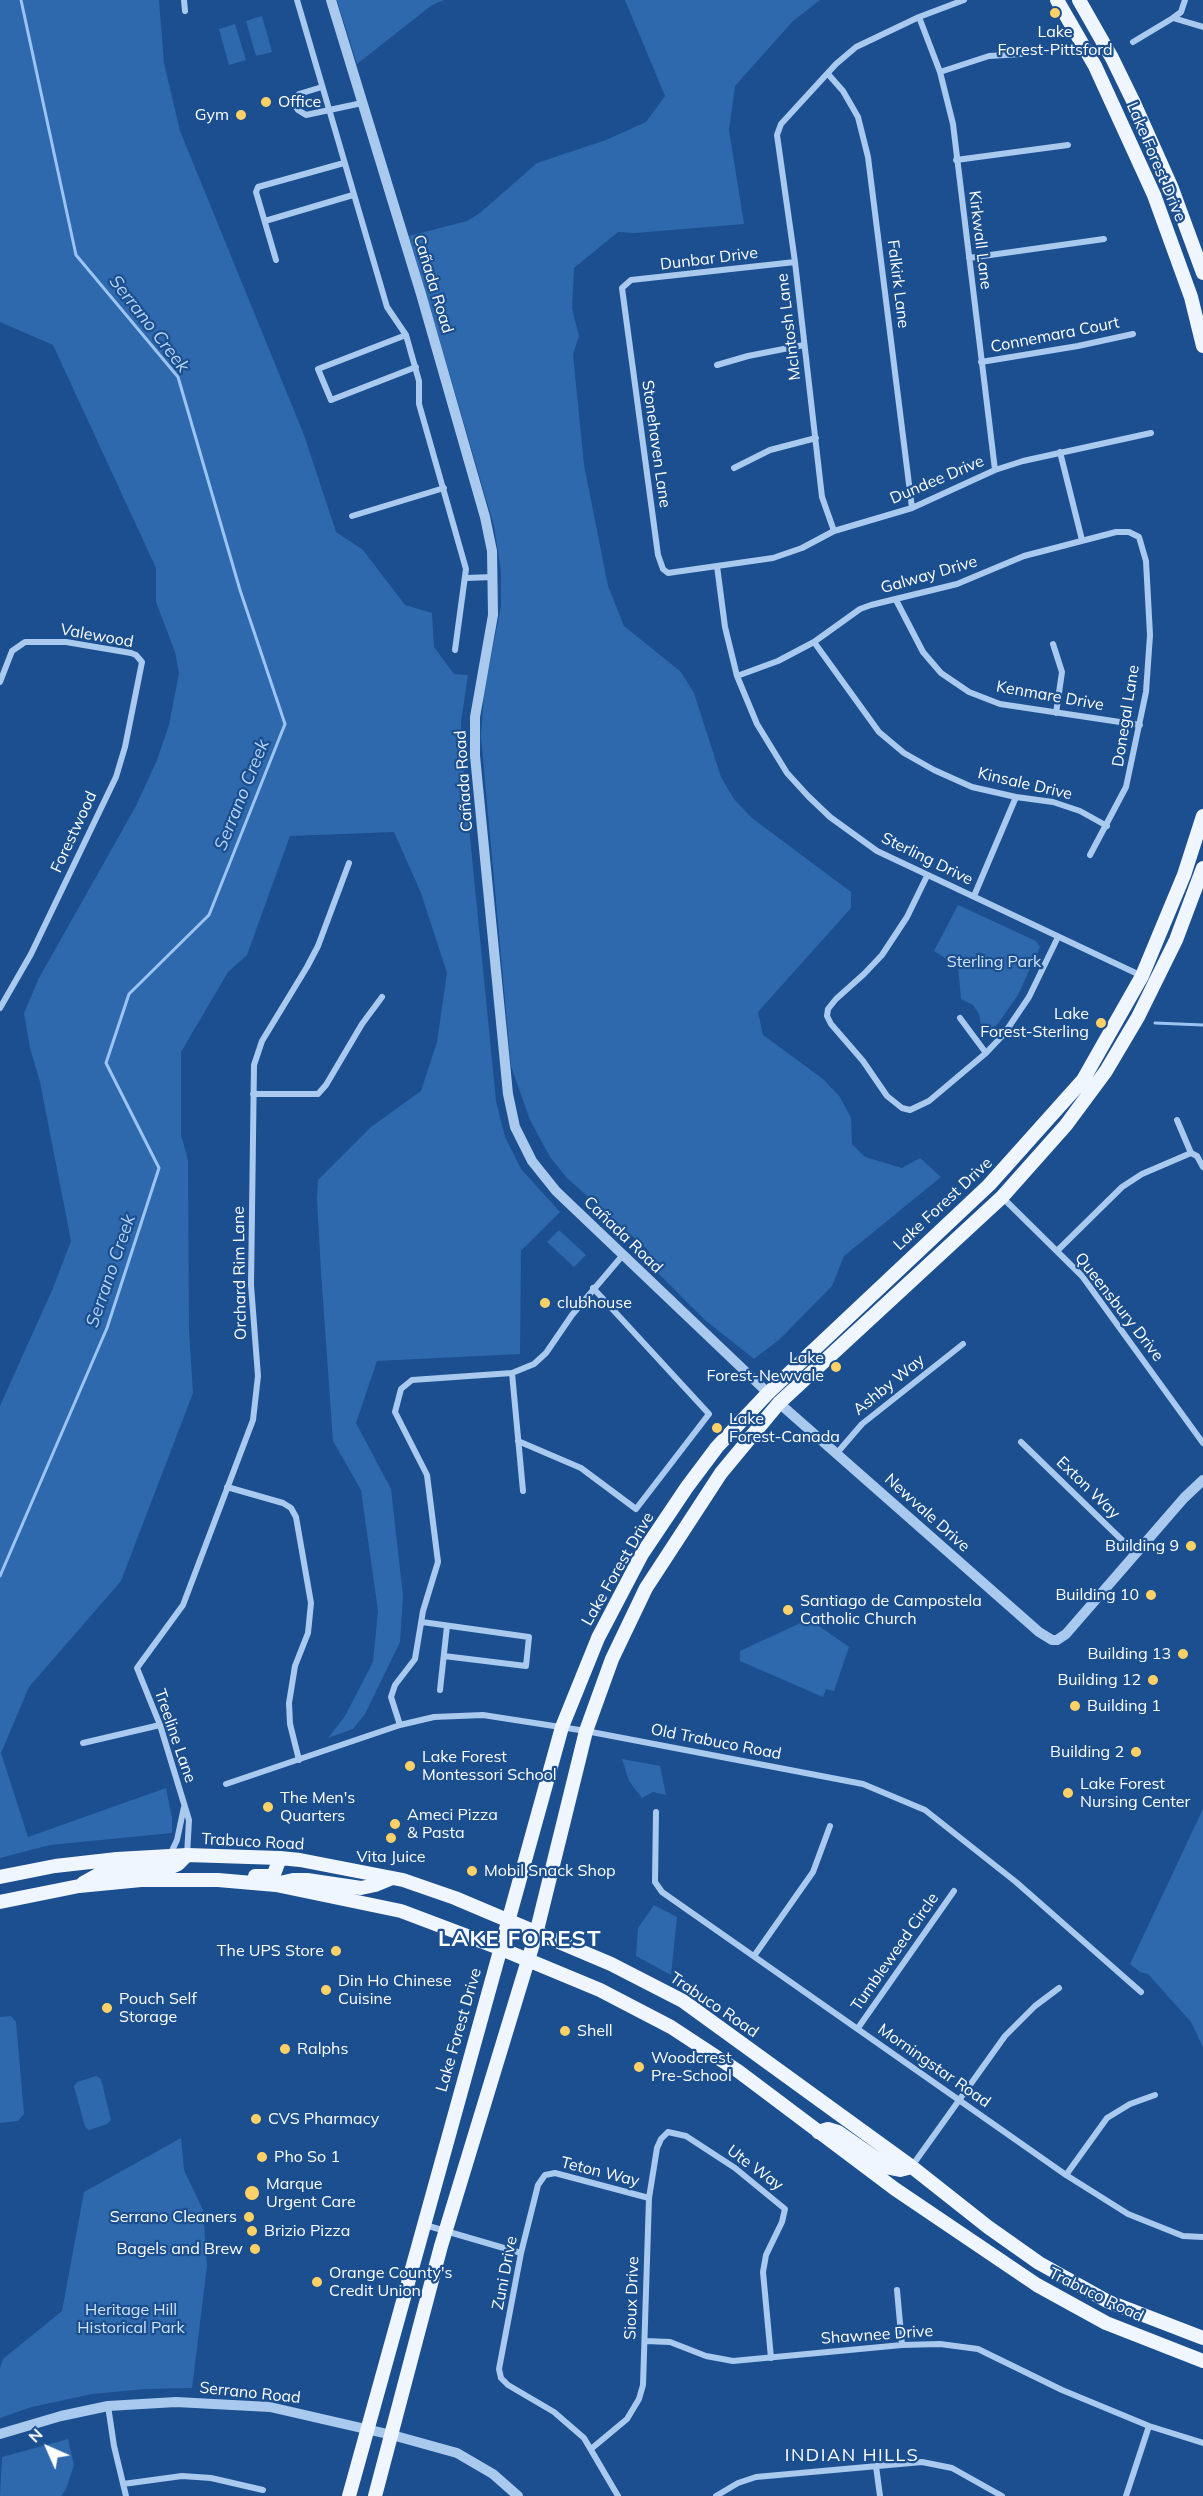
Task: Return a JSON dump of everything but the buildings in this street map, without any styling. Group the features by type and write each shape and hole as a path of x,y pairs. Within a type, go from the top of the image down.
{"main road":[{"name":"Lake Forest Drive","path":"1057,0 1095,66 1118,112 1154,195 1194,297 1203,346"},
{"name":"Lake Forest Drive","path":"1079,0 1134,103 1171,186 1203,273"},
{"name":"Lake Forest Drive","path":"349,2496 506,1921 562,1727 598,1638 642,1554 717,1447 768,1393 1010,1163 1083,1080 1142,976 1184,875 1203,816"},
{"name":"Lake Forest Drive","path":"375,2496 446,2231 536,1934 586,1731 612,1659 646,1588 721,1473 779,1402 1002,1197 1066,1125 1117,1053 1138,1017 1176,940 1203,868"},
{"path":"959,1213 970,1212 1002,1197 1009,1176 1010,1163"},
{"path":"79,1886 101,1873 169,1868 178,1864 187,1855"},
{"name":"Trabuco Road","path":"0,1877 55,1866 170,1856 280,1858 392,1878 455,1898 611,1964 683,2001 912,2166 988,2227 1039,2263 1107,2301 1203,2338"},
{"path":"201,1879 214,1874 269,1876 277,1870 280,1858"},
{"path":"276,1885 293,1880 307,1880 361,1887 375,1885 392,1878"},
{"name":"Trabuco Road","path":"0,1902 79,1886 141,1880 201,1879 276,1885 401,1911 499,1948 600,1990 671,2028 738,2071 895,2189 1037,2285 1106,2323 1203,2361"},
{"path":"818,2132 828,2129 838,2132 890,2168 900,2170 912,2166"}],"street":[{"path":"184,0 185,11"},
{"path":"297,0 387,307 406,335 416,367 419,381 419,404 466,569 455,650"},
{"name":"Cañada Road","path":"331,0 424,305 485,517 494,577 493,615 475,717 475,756 508,1094 515,1127 532,1161 556,1191 622,1256 779,1402"},
{"path":"828,74 846,55 862,44 919,17 964,0"},
{"path":"1133,42 1181,12 1185,0"},
{"name":"Kirkwall Lane","path":"919,17 940,72 953,124 995,470"},
{"path":"1173,18 1203,27"},
{"path":"940,72 989,56 1021,54"},
{"name":"McIntosh Lane","path":"828,74 785,121 777,135 795,262 822,497 834,531"},
{"name":"Falkirk Lane","path":"828,74 837,82 852,104 863,134 868,157 912,508"},
{"path":"322,87 299,94 295,106 302,114 362,103"},
{"path":"956,160 1068,145"},
{"path":"276,260 256,192 258,187 344,163"},
{"path":"265,221 353,195"},
{"path":"969,258 1104,239"},
{"name":"Dunbar Drive","path":"627,282 795,262"},
{"name":"Stonehaven Lane","path":"627,282 621,293 660,563 668,573 674,574 703,569"},
{"name":"Connemara Court","path":"981,362 1078,346 1133,333"},
{"path":"406,335 318,369 331,400 416,367"},
{"path":"717,365 748,356 804,345"},
{"name":"Dundee Drive","path":"703,569 773,558 802,548 834,531 912,508 995,470 1060,452 1151,432"},
{"path":"734,468 770,450 816,438"},
{"path":"1060,452 1083,540"},
{"path":"352,516 444,488"},
{"name":"Galway Drive","path":"737,676 778,662 814,642 860,609 957,584 1024,556 1083,540 1116,532 1129,532 1139,537"},
{"name":"Donegal Lane","path":"1090,855 1126,787 1146,692 1150,634 1146,561 1139,537"},
{"name":"Sterling Drive","path":"717,566 725,627 737,676 757,724 787,773 808,796 830,817 877,851 1142,976"},
{"path":"466,578 494,577"},
{"name":"Kenmare Drive","path":"896,600 923,652 941,673 969,692 1000,704 1140,725"},
{"name":"Valewood","path":"0,682 9,657 16,647 25,642 66,642 131,653 139,658"},
{"name":"Kinsale Drive","path":"814,642 879,732 904,753 972,787 1016,797 1053,802 1080,811 1107,826"},
{"path":"1053,644 1062,672 1056,712"},
{"name":"Forestwood","path":"0,1008 31,954 116,777 142,668 139,658"},
{"path":"974,896 1016,797"},
{"name":"Orchard Rim Lane","path":"139,1675 137,1668 140,1661 164,1633 183,1605 253,1420 258,1377 251,1285 254,1065 262,1041 313,957 349,863"},
{"path":"927,876 907,917 882,955 836,999 828,1009 827,1016 895,1104 910,1110 929,1101 986,1053 1020,1013 1058,937"},
{"path":"1117,1053 1141,997 1142,976 1176,940"},
{"path":"253,1094 318,1094 326,1085 362,1024 382,997"},
{"path":"960,1018 986,1053"},
{"path":"1177,1120 1191,1153 1197,1156 1203,1167"},
{"path":"1057,1251 1122,1187 1142,1174 1191,1153"},
{"name":"Queensbury Drive","path":"1002,1197 1057,1251 1099,1298 1203,1443"},
{"path":"400,1725 391,1697 395,1685 415,1659 438,1562 427,1475 395,1412 400,1389 412,1380 512,1373 534,1364 546,1353 593,1288 622,1256"},
{"path":"518,1441 580,1468 636,1509 709,1414 593,1288"},
{"name":"Ashby Way","path":"837,1453 862,1424 963,1344"},
{"path":"512,1373 523,1491"},
{"name":"Newvale Drive","path":"779,1402 1048,1638 1057,1640 1066,1634 1138,1551"},
{"name":"Exton Way","path":"1021,1442 1125,1543 1138,1551"},
{"path":"1138,1551 1184,1498 1203,1480"},
{"path":"227,1487 283,1503 291,1508 296,1516 311,1604 308,1633 295,1666 289,1702 290,1724 299,1760"},
{"path":"422,1622 529,1637 526,1666 444,1656"},
{"path":"440,1690 447,1626"},
{"name":"Treeline Lane","path":"139,1675 160,1725 189,1820 187,1855"},
{"name":"Old Trabuco Road","path":"226,1784 400,1725 434,1717 483,1714 586,1731 863,1784 925,1810 1016,1882 1141,1992"},
{"path":"83,1743 160,1725"},
{"name":"Treeline Lane","path":"170,1856 177,1840 184,1807"},
{"name":"Morningstar Road","path":"656,1812 655,1882 662,1892 1066,2175 1128,2214 1183,2236 1203,2236"},
{"path":"754,1956 813,1872 830,1826"},
{"name":"Tumbleweed Circle","path":"858,2028 954,1891"},
{"path":"912,2166 1005,2036 1035,2006 1059,1988"},
{"path":"1066,2175 1107,2118 1130,2104 1155,2095"},
{"name":"Sioux Drive","path":"591,2449 623,2423 639,2399 643,2385 649,2198 657,2148 661,2139 668,2132"},
{"name":"Ute Way","path":"668,2132 686,2136 726,2162 785,2209 782,2222 766,2255 763,2272 771,2358"},
{"name":"Teton Way","path":"545,2175 555,2173 649,2198"},
{"name":"Zuni Drive","path":"545,2175 538,2185 521,2253 499,2369 501,2378 508,2385 565,2420 591,2449"},
{"path":"424,2224 521,2253"},
{"path":"897,2290 902,2345"},
{"name":"Shawnee Drive","path":"645,2341 670,2342 718,2359 733,2361 902,2345 940,2344 978,2349 1062,2390 1149,2426 1203,2443"},
{"name":"Serrano Road","path":"0,2434 61,2416 108,2406 176,2402 230,2404 302,2413 392,2434 457,2453 494,2474 518,2496"},
{"path":"108,2406 126,2496"},
{"path":"1126,2496 1149,2426"},
{"path":"591,2449 618,2496"},
{"path":"716,2496 738,2483 756,2477 922,2462 937,2463 952,2468 1002,2496"},
{"path":"876,2466 880,2496"},
{"path":"123,2484 182,2476 211,2478 263,2490"}],"green space":[{"path":"0,0 159,0 164,63 180,131 304,435 336,532 363,550 405,605 432,613 434,647 454,674 468,675 461,722 464,776 496,1101 505,1137 521,1169 560,1212 521,1251 520,1354 377,1361 356,1423 391,1489 403,1596 400,1642 365,1714 353,1729 328,1738 345,1716 373,1662 378,1611 361,1490 333,1441 321,1272 318,1180 371,1127 421,1091 437,1042 447,973 421,893 394,832 290,836 247,955 228,972 181,1052 181,1135 188,1160 189,1330 193,1393 121,1581 29,1687 1,1753 28,1837 166,1788 172,1818 172,1833 50,1845 0,1858 0,1406 53,1288 71,1241 24,1013 39,978 136,806 157,760 169,725 179,673 175,652 156,602 156,568 53,345 0,322"},
{"path":"337,0 444,0 432,5 357,64"},
{"path":"625,0 820,0 793,21 735,86 729,130 744,224 635,233 618,232 574,268 572,309 579,336 573,354 584,465 608,586 624,626 681,672 694,693 721,777 734,799 752,818 851,892 851,908 758,1012 763,1035 823,1079 840,1097 851,1118 852,1144 865,1157 902,1168 920,1158 941,1177 844,1256 832,1286 780,1339 754,1359 705,1320 651,1266 649,1251 567,1178 550,1157 530,1120 511,1066 481,736 484,693 501,606 501,571 494,526 409,236 467,221 480,213 537,163 606,140 646,122 665,96"},
{"path":"262,16 272,52 256,56 246,21"},
{"path":"235,24 246,60 229,65 219,29"},
{"name":"Sterling Park","path":"958,905 1036,941 1040,947 1018,995 997,1025 989,1029 981,1025 979,1014 973,1005 961,999 958,966 934,951"},
{"path":"559,1230 586,1255 574,1267 547,1242"},
{"path":"809,1619 849,1647 834,1691 826,1689 823,1697 740,1661 740,1651"},
{"path":"622,1759 660,1766 666,1795 653,1792 642,1798 629,1781"},
{"path":"1203,1809 1203,2047 1191,2022 1148,1974 1140,1972 1130,1964"},
{"path":"654,1905 677,1917 671,1975 636,1956 638,1928"},
{"path":"11,2016 16,2022 24,2114 18,2121 0,2123 0,2017"},
{"path":"96,2076 101,2079 111,2120 107,2124 89,2130 85,2127 74,2086 77,2082"},
{"name":"Heritage Hill Historical Park","path":"181,2138 184,2170 203,2210 207,2266 192,2388 145,2389 92,2394 32,2407 0,2418 0,2368 3,2359 62,2311 84,2192"},
{"path":"68,2439 74,2465 66,2489 61,2496 0,2496 2,2457"}],"waterway":[{"name":"Serrano Creek","path":"0,1576 107,1328 159,1168 106,1063 129,994 209,915 285,724 240,590 178,377 76,255 21,0"},
{"path":"1155,1023 1203,1025"}],"place":[{"name":"Lake Forest-Pittsford","path":"1055,13"},
{"name":"Office","path":"266,102"},
{"name":"Gym","path":"241,115"},
{"name":"Lake Forest-Sterling","path":"1101,1023"},
{"name":"clubhouse","path":"545,1303"},
{"name":"Lake Forest-Newvale","path":"836,1367"},
{"name":"Lake Forest-Canada","path":"717,1428"},
{"name":"Building 9","path":"1191,1546"},
{"name":"Building 10","path":"1151,1595"},
{"name":"Santiago de Campostela Catholic Church","path":"788,1610"},
{"name":"Building 13","path":"1183,1654"},
{"name":"Building 12","path":"1153,1680"},
{"name":"Building 1","path":"1075,1706"},
{"name":"Building 2","path":"1136,1752"},
{"name":"Lake Forest Montessori School","path":"410,1766"},
{"name":"Lake Forest Nursing Center","path":"1068,1793"},
{"name":"The Men's Quarters","path":"268,1807"},
{"name":"Ameci Pizza & Pasta","path":"395,1824"},
{"name":"Vita Juice","path":"391,1838"},
{"name":"Mobil Snack Shop","path":"472,1871"},
{"name":"The UPS Store","path":"336,1951"},
{"name":"Din Ho Chinese Cuisine","path":"326,1990"},
{"name":"Pouch Self Storage","path":"107,2008"},
{"name":"Shell","path":"565,2031"},
{"name":"Ralphs","path":"285,2049"},
{"name":"Woodcrest Pre-School","path":"639,2067"},
{"name":"CVS Pharmacy","path":"256,2119"},
{"name":"Pho So 1","path":"262,2157"},
{"name":"Marque Urgent Care","path":"252,2193"},
{"name":"Serrano Cleaners","path":"249,2217"},
{"name":"Brizio Pizza","path":"252,2231"},
{"name":"Bagels and Brew","path":"255,2249"},
{"name":"Orange County's Credit Union","path":"317,2282"}],"district":[{"name":"LAKE FOREST","path":"520,1939"},
{"name":"INDIAN HILLS","path":"852,2456"}]}
